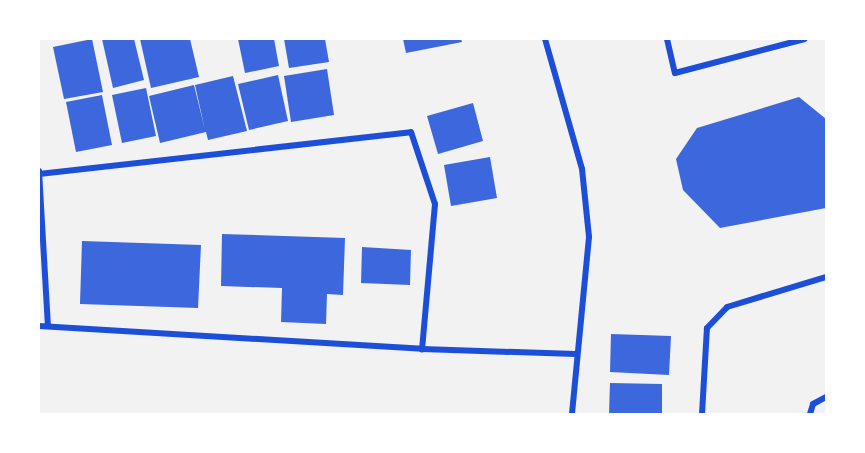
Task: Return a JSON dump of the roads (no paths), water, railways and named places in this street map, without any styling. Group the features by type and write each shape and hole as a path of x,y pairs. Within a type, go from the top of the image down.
{"street":[{"path":"545,39 583,181 589,237 572,414"},
{"path":"667,39 675,73 805,39"},
{"path":"48,326 39,172 411,132 435,204 422,349"},
{"path":"702,414 707,328 727,307 826,277"},
{"path":"39,326 422,349 576,354"},
{"path":"810,414 813,404 826,397"}]}
